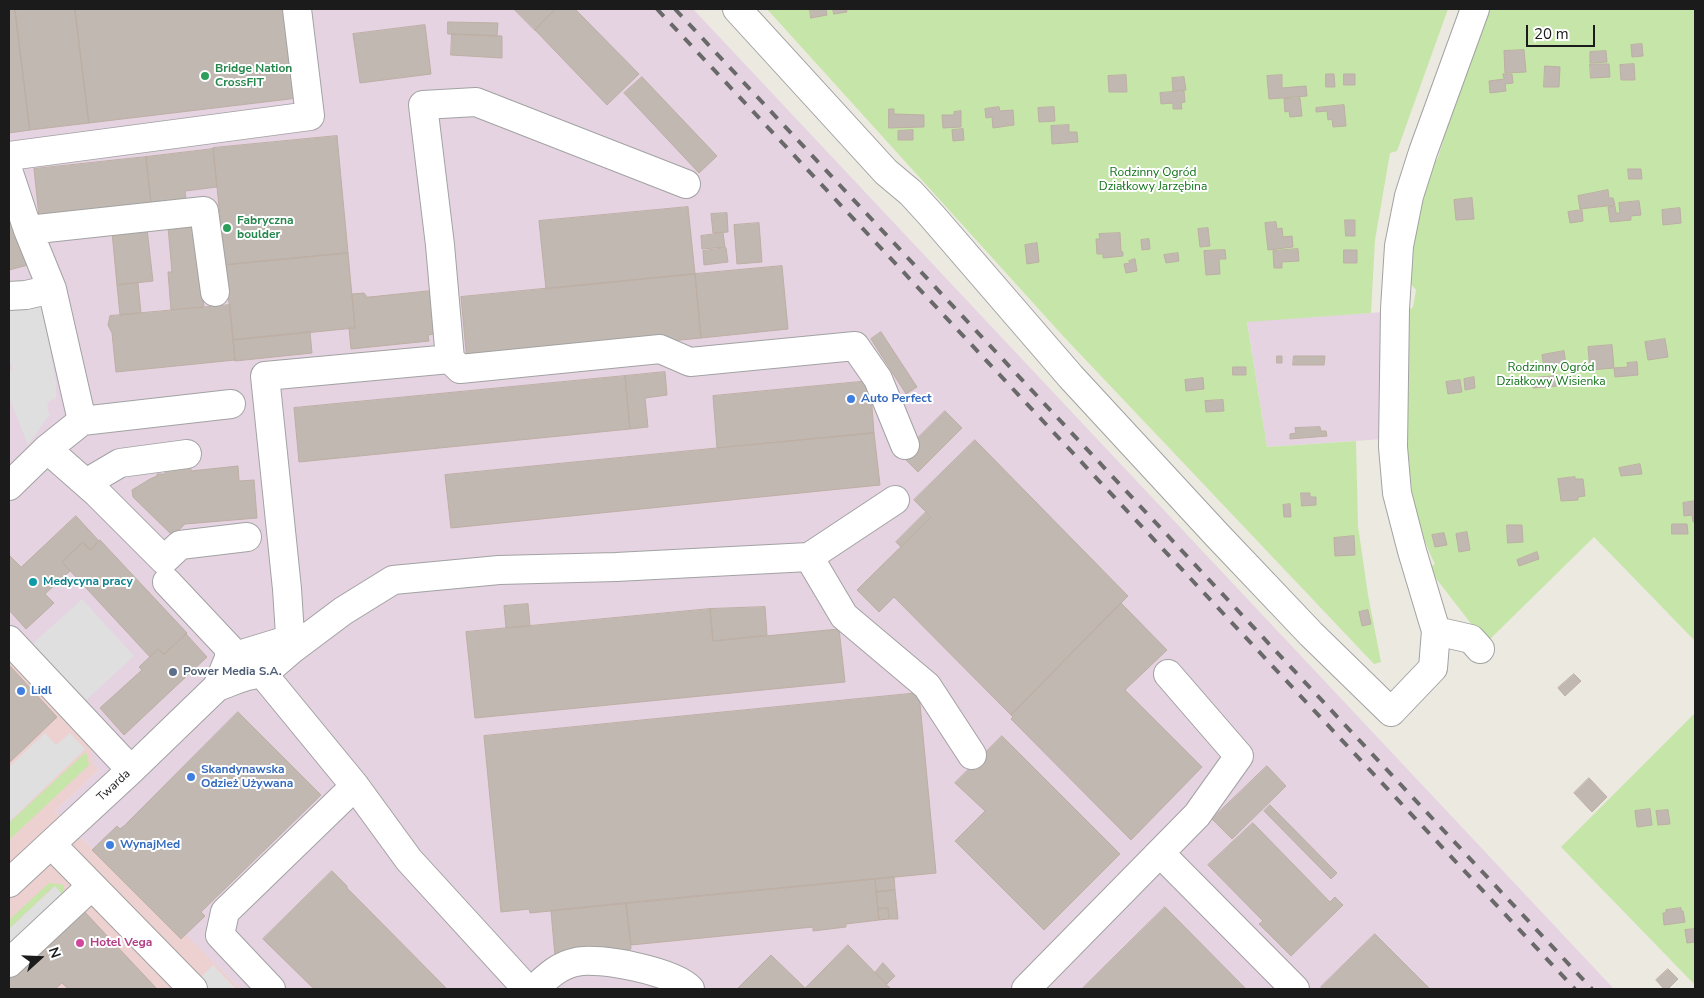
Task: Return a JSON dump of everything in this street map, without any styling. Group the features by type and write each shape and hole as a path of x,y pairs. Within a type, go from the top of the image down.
{"street":[{"path":"9,156 310,116 297,9"},
{"path":"737,9 886,172 911,193 932,216 1071,377 1217,536 1310,634 1391,712 1433,668 1436,631 1412,552 1397,492 1393,447 1399,246 1409,196 1426,143 1475,9"},
{"path":"686,184 476,102 423,105 440,245 450,359 460,369 660,349 690,362 855,346 878,378 905,445"},
{"path":"9,173 28,230 52,289 82,421"},
{"path":"28,230 204,210 215,292"},
{"path":"9,296 26,295 52,289"},
{"path":"291,644 265,376 450,359"},
{"path":"9,486 47,449 82,421 231,404"},
{"path":"47,449 86,483 164,560 180,545 247,538"},
{"path":"86,483 120,463 187,454"},
{"path":"217,687 257,674 291,644 393,580 499,570 616,567 809,557 895,500"},
{"path":"809,557 844,616 927,686 972,754"},
{"path":"167,582 229,648 229,658 217,687"},
{"path":"1436,631 1471,639 1480,648"},
{"path":"9,640 131,770"},
{"path":"229,658 291,644"},
{"path":"257,674 355,786 409,860 527,989"},
{"path":"1026,989 1196,815 1239,756 1168,674"},
{"name":"Twarda","path":"9,883 217,687"},
{"path":"271,989 220,935 225,912 355,786"},
{"path":"51,844 193,989"},
{"path":"1160,852 1294,989"},
{"path":"9,963 84,893"},
{"path":"534,989 554,971 575,962 601,960 668,976 690,989"}],"shaded area":[{"path":"9,9 693,9 1614,989 241,989 186,935 181,939 55,811 99,770 93,763 91,744 9,657"},
{"path":"9,288 41,302 56,383 56,399 48,403 47,409 50,414 28,445 9,397 9,372 13,368 9,361"},
{"path":"1385,312 1383,439 1267,447 1247,321"},
{"path":"82,599 134,656 81,705 28,648"},
{"path":"9,657 91,744 99,770 55,811 181,939 186,934 241,989 9,989"},
{"path":"45,733 56,745 70,733 85,749 9,822 9,767"},
{"path":"55,886 66,898 9,952 9,929"},
{"path":"213,965 236,989 207,989 198,980"}],"green space":[{"name":"Rodzinny Ogród Działkowy Jarzębina","path":"767,9 1448,9 1397,151 1390,153 1375,240 1371,313 1247,322 1267,447 1356,441 1358,526 1368,595 1381,662 1374,664 1064,337"},
{"name":"Rodzinny Ogród Działkowy Wisienka","path":"1487,9 1695,9 1695,641 1594,537 1486,643 1428,568 1435,564 1423,534 1415,504 1409,472 1407,440 1407,311 1413,307 1416,290 1411,284 1413,234 1430,166 1438,158 1443,141 1440,139"},
{"path":"1695,713 1695,985 1561,847"},
{"path":"86,752 89,765 9,840 9,823"},
{"path":"49,883 64,885 63,895 54,886 9,929 9,920"}],"building":[{"path":"9,9 15,9 30,130 9,133"},
{"path":"15,9 75,9 89,123 30,130"},
{"path":"75,9 287,9 298,98 89,123"},
{"path":"514,9 556,9 535,30"},
{"path":"556,9 575,9 639,74 607,105 535,30"},
{"path":"810,9 826,9 827,15 811,18"},
{"path":"833,9 846,9 847,12 834,14"},
{"path":"448,22 498,23 497,36 448,34"},
{"path":"425,25 431,74 360,83 353,34"},
{"path":"452,34 502,36 502,58 451,55"},
{"path":"1642,44 1643,56 1632,57 1631,45"},
{"path":"1524,50 1526,72 1505,73 1504,51"},
{"path":"1606,51 1607,62 1590,63 1590,52"},
{"path":"1590,64 1609,64 1610,77 1591,78"},
{"path":"1634,64 1635,80 1621,80 1620,65"},
{"path":"1545,66 1560,67 1559,87 1544,87"},
{"path":"1326,74 1334,74 1335,87 1326,87"},
{"path":"1344,74 1355,74 1355,85 1344,85"},
{"path":"1503,74 1512,74 1513,83 1505,84 1506,91 1490,93 1489,81 1504,79"},
{"path":"1126,75 1127,92 1109,92 1108,76"},
{"path":"1282,75 1282,88 1306,86 1307,96 1269,99 1267,76"},
{"path":"642,77 717,156 699,173 624,93"},
{"path":"1184,77 1186,90 1173,91 1172,78"},
{"path":"1184,91 1185,102 1181,103 1182,109 1173,109 1173,103 1161,104 1160,93"},
{"path":"1300,98 1302,116 1290,117 1289,111 1285,112 1284,99"},
{"path":"1344,105 1346,126 1333,127 1332,119 1328,120 1327,111 1316,112 1316,108"},
{"path":"999,107 1000,111 1013,110 1014,125 993,128 992,117 986,118 985,109"},
{"path":"1054,107 1055,121 1039,122 1038,108"},
{"path":"889,109 894,109 894,114 924,115 924,127 889,128"},
{"path":"961,111 961,127 943,128 942,115 954,115 954,112"},
{"path":"1069,125 1069,132 1077,132 1078,142 1052,144 1051,126"},
{"path":"963,129 964,140 953,141 952,130"},
{"path":"913,130 913,140 898,140 898,131"},
{"path":"337,136 348,253 225,265 213,148"},
{"path":"213,149 217,187 185,191 186,199 151,204 146,157"},
{"path":"146,157 151,204 39,216 34,169"},
{"path":"1628,169 1641,169 1642,179 1629,179"},
{"path":"1608,190 1609,198 1613,198 1615,205 1580,209 1578,196"},
{"path":"1472,198 1474,219 1456,220 1454,200"},
{"path":"1639,201 1641,215 1631,216 1631,220 1610,222 1608,207 1615,206 1616,213 1620,213 1619,203"},
{"path":"688,207 695,274 546,289 539,221"},
{"path":"1680,208 1681,223 1663,225 1662,210"},
{"path":"1582,210 1583,221 1570,223 1568,212"},
{"path":"9,211 28,265 9,270"},
{"path":"727,213 728,232 713,233 711,214"},
{"path":"1345,220 1355,220 1355,236 1346,236"},
{"path":"1276,222 1277,229 1282,228 1283,237 1292,236 1293,247 1268,250 1265,223"},
{"path":"759,223 762,262 737,264 734,225"},
{"path":"196,224 204,307 171,310 168,272 172,272 168,227"},
{"path":"1208,228 1210,246 1200,247 1198,229"},
{"path":"147,229 153,281 117,285 112,232"},
{"path":"723,233 725,247 702,249 701,236"},
{"path":"1120,233 1123,256 1103,258 1103,254 1097,254 1096,239 1100,239 1099,234"},
{"path":"1149,239 1150,249 1142,250 1141,240"},
{"path":"1037,243 1039,262 1027,264 1025,245"},
{"path":"726,248 728,262 704,265 703,251"},
{"path":"1298,249 1299,261 1282,262 1282,268 1274,268 1273,251"},
{"path":"1225,250 1226,259 1219,259 1220,274 1206,275 1204,251"},
{"path":"1344,250 1357,250 1357,263 1344,263"},
{"path":"348,253 355,328 233,340 225,265"},
{"path":"1178,253 1179,261 1166,263 1164,255"},
{"path":"1135,259 1137,271 1126,273 1124,264 1130,263 1129,261"},
{"path":"782,266 788,329 701,338 695,274"},
{"path":"695,274 701,338 467,361 461,297"},
{"path":"138,283 141,313 120,315 117,285"},
{"path":"431,291 435,334 428,335 429,341 351,349 349,328 355,328 352,294 364,293 367,297"},
{"path":"230,305 235,360 116,372 112,333 108,325 110,316"},
{"path":"310,332 312,353 235,361 233,340"},
{"path":"881,332 917,387 906,394 871,339"},
{"path":"1665,339 1668,357 1648,360 1645,342"},
{"path":"1612,345 1614,368 1590,370 1588,347"},
{"path":"1564,351 1566,365 1544,368 1542,355"},
{"path":"1277,356 1282,356 1282,363 1277,363"},
{"path":"1294,356 1325,356 1324,365 1293,365"},
{"path":"1637,362 1638,375 1615,377 1614,368 1628,367 1627,363"},
{"path":"1233,367 1246,367 1246,375 1233,375"},
{"path":"665,372 667,395 645,398 648,427 630,429 625,376"},
{"path":"625,376 630,429 299,462 294,408"},
{"path":"1557,376 1558,386 1533,388 1533,378"},
{"path":"1474,377 1475,388 1465,390 1464,379"},
{"path":"1203,378 1204,389 1186,391 1185,380"},
{"path":"1460,380 1462,392 1448,394 1446,382"},
{"path":"870,381 874,433 717,448 713,396"},
{"path":"1223,400 1224,411 1206,412 1205,401"},
{"path":"945,411 962,428 918,472 901,455"},
{"path":"1320,427 1321,431 1326,431 1327,436 1290,439 1290,434 1296,433 1295,428"},
{"path":"874,433 880,485 451,528 445,475"},
{"path":"975,440 1128,596 1011,715 894,597 879,612 857,590 931,517 914,500"},
{"path":"1640,464 1642,474 1621,476 1619,468"},
{"path":"191,465 191,471 238,466 239,481 254,480 257,518 185,524 173,536 133,497 132,490 157,476 157,474 165,474 165,468"},
{"path":"1575,477 1575,479 1583,479 1585,496 1578,497 1578,500 1561,501 1558,479"},
{"path":"1301,493 1310,493 1310,497 1316,497 1316,505 1302,506"},
{"path":"1695,501 1695,522 1693,522 1692,515 1684,516 1683,503"},
{"path":"1290,504 1291,517 1284,517 1283,505"},
{"path":"926,512 931,517 901,547 896,542"},
{"name":"Medycyna pracy","path":"76,516 99,541 90,550 83,542 62,562 70,571 45,594 54,603 26,629 9,610 9,555 21,567"},
{"path":"1672,524 1687,524 1688,534 1672,534"},
{"path":"1507,525 1522,525 1523,542 1508,543"},
{"path":"1467,532 1470,550 1459,552 1456,534"},
{"path":"1444,533 1447,545 1435,547 1432,535"},
{"path":"1354,536 1355,555 1335,556 1334,538"},
{"path":"100,540 187,633 164,654 158,649 150,657 62,562 83,542 90,550"},
{"path":"1537,552 1539,559 1519,566 1517,560"},
{"path":"1121,603 1167,650 1125,690 1202,767 1131,840 1011,719 1013,717 1011,715"},
{"path":"528,604 530,626 506,628 504,606"},
{"path":"765,607 767,635 713,641 710,609"},
{"path":"710,609 713,641 839,629 845,682 475,718 466,632"},
{"path":"1368,610 1371,624 1362,626 1359,612"},
{"path":"186,634 207,657 124,735 100,708 142,670 139,667 158,649 164,654"},
{"name":"Lidl","path":"9,665 57,717 9,763"},
{"path":"1574,674 1581,681 1565,696 1558,688"},
{"path":"919,693 936,873 530,913 529,909 501,912 484,736"},
{"path":"238,712 321,795 201,912 205,916 181,939 92,850 117,826 120,829 125,825"},
{"path":"1002,736 1120,854 1044,930 955,841 985,811 955,783"},
{"path":"1267,766 1286,786 1232,839 1212,819"},
{"path":"1589,778 1607,797 1592,812 1574,793"},
{"path":"1270,805 1337,873 1331,879 1264,811"},
{"path":"1650,809 1652,825 1637,827 1635,811"},
{"path":"1668,810 1670,824 1658,825 1656,811"},
{"path":"1253,823 1330,902 1335,897 1343,905 1291,956 1259,924 1263,921 1208,865"},
{"path":"332,871 447,989 314,989 263,939"},
{"path":"894,877 895,890 876,892 875,879"},
{"path":"875,879 879,920 813,931 813,927 631,945 626,903"},
{"path":"895,890 898,919 889,919 888,908 878,909 876,892"},
{"path":"626,903 631,949 611,951 611,947 571,950 555,956 551,911"},
{"path":"1165,907 1246,989 1082,989"},
{"path":"888,908 889,919 879,920 878,909"},
{"path":"1681,908 1685,922 1664,925 1663,913 1666,913 1666,910"},
{"name":"Hotel Vega","path":"82,909 157,989 68,989 62,983 55,989 9,989 9,978"},
{"path":"1695,929 1695,942 1687,943 1685,930"},
{"path":"1375,934 1430,989 1323,989 1321,987"},
{"path":"848,945 891,989 737,989 771,955 805,988"},
{"path":"883,963 895,976 887,984 875,973"},
{"path":"1668,969 1678,979 1668,989 1664,989 1656,980"}],"railway":[{"path":"657,9 1575,989"},
{"path":"675,9 1592,989"}],"place":[{"name":"Bridge Nation CrossFIT","path":"205,76"},
{"name":"Fabryczna boulder","path":"227,228"},
{"name":"Auto Perfect","path":"851,399"},
{"name":"Medycyna pracy","path":"33,582"},
{"name":"Power Media S.A.","path":"173,672"},
{"name":"Lidl","path":"21,691"},
{"name":"Skandynawska Odzież Używana","path":"191,777"},
{"name":"WynajMed","path":"110,845"},
{"name":"Hotel Vega","path":"80,943"}]}
